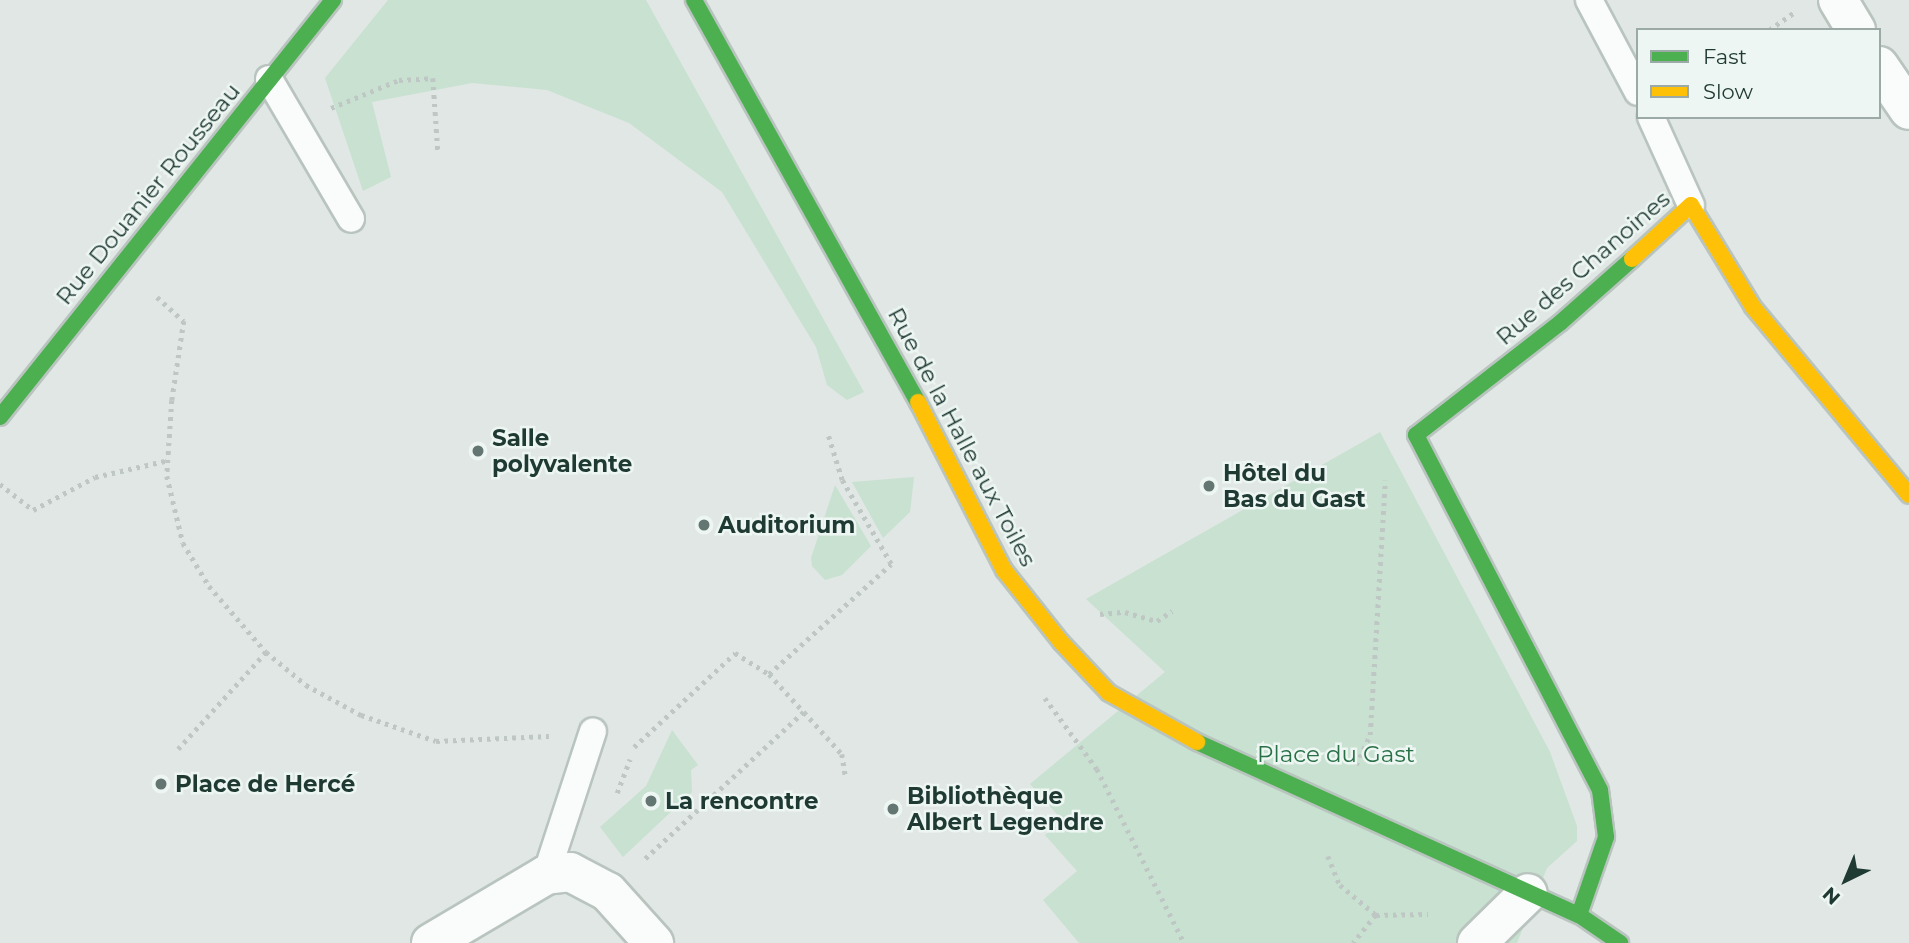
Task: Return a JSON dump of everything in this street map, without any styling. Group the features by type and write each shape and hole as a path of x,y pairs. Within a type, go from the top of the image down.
{"street":[{"name":"Rue Douanier Rousseau","path":"0,417 333,0"},
{"name":"Rue de la Halle aux Toiles","path":"694,0 918,400 1004,570 1070,652 1109,693 1173,730 1578,915 1620,943"},
{"path":"1838,0 1855,28"},
{"path":"1881,69 1909,110"},
{"name":"Rue des Chanoines","path":"1578,915 1606,837 1600,790 1416,435 1560,323 1691,205 1753,307 1909,495"},
{"path":"431,943 546,875 570,872 608,892 654,943"},
{"path":"1477,943 1528,893"}],"lane":[{"path":"1589,0 1636,88"},
{"path":"269,79 351,219"},
{"path":"1652,119 1691,205"},
{"path":"546,875 593,731"}],"path":[{"path":"297,128 355,94 399,80 433,78 438,152"},
{"path":"121,264 184,321 167,476 183,543 209,586 266,652 306,685 361,715 436,741 516,740 593,731 634,746"},
{"path":"769,674 891,564 842,480 828,435"},
{"path":"0,484 33,510 95,477 169,460"},
{"path":"1351,776 1370,735 1386,466"},
{"path":"1092,614 1125,611 1157,621 1172,611"},
{"path":"178,749 266,652"},
{"path":"612,797 622,788 634,746 735,653 769,674 842,754 846,778"},
{"path":"1038,688 1097,769 1184,943"},
{"path":"608,892 804,712"},
{"path":"1326,850 1340,885 1376,915 1428,914"},
{"path":"1353,943 1376,915"}],"green space":[{"path":"388,0 646,0 864,392 847,400 827,385 816,347 722,192 629,123 547,90 472,83 372,102 391,177 363,191 325,78"},
{"name":"Place du Gast","path":"1380,432 1550,752 1577,826 1577,841 1547,868 1517,943 1079,943 1043,900 1077,871 1045,835 1062,820 1030,784 1165,672 1086,599"},
{"path":"914,477 910,512 883,538 852,482"},
{"path":"835,485 871,546 842,575 825,580 812,566 811,558"},
{"path":"672,730 698,765 691,770 692,792 623,857 600,827 646,786"}],"traffic: fast":[{"path":"0,417 333,0"},
{"path":"694,0 918,402"},
{"path":"1579,915 1606,837 1600,790 1416,435 1560,323 1632,259"},
{"path":"1197,742 1579,915 1620,943"}],"traffic: slow":[{"path":"1632,259 1691,205 1753,307 1909,495"},
{"path":"918,402 1004,570 1061,642 1109,693 1197,742"}],"place":[{"name":"Salle polyvalente","path":"478,451"},
{"name":"Hôtel du Bas du Gast","path":"1209,486"},
{"name":"Auditorium","path":"704,525"},
{"name":"Place de Hercé","path":"161,784"},
{"name":"La rencontre","path":"651,801"},
{"name":"Bibliothèque Albert Legendre","path":"893,809"}]}
